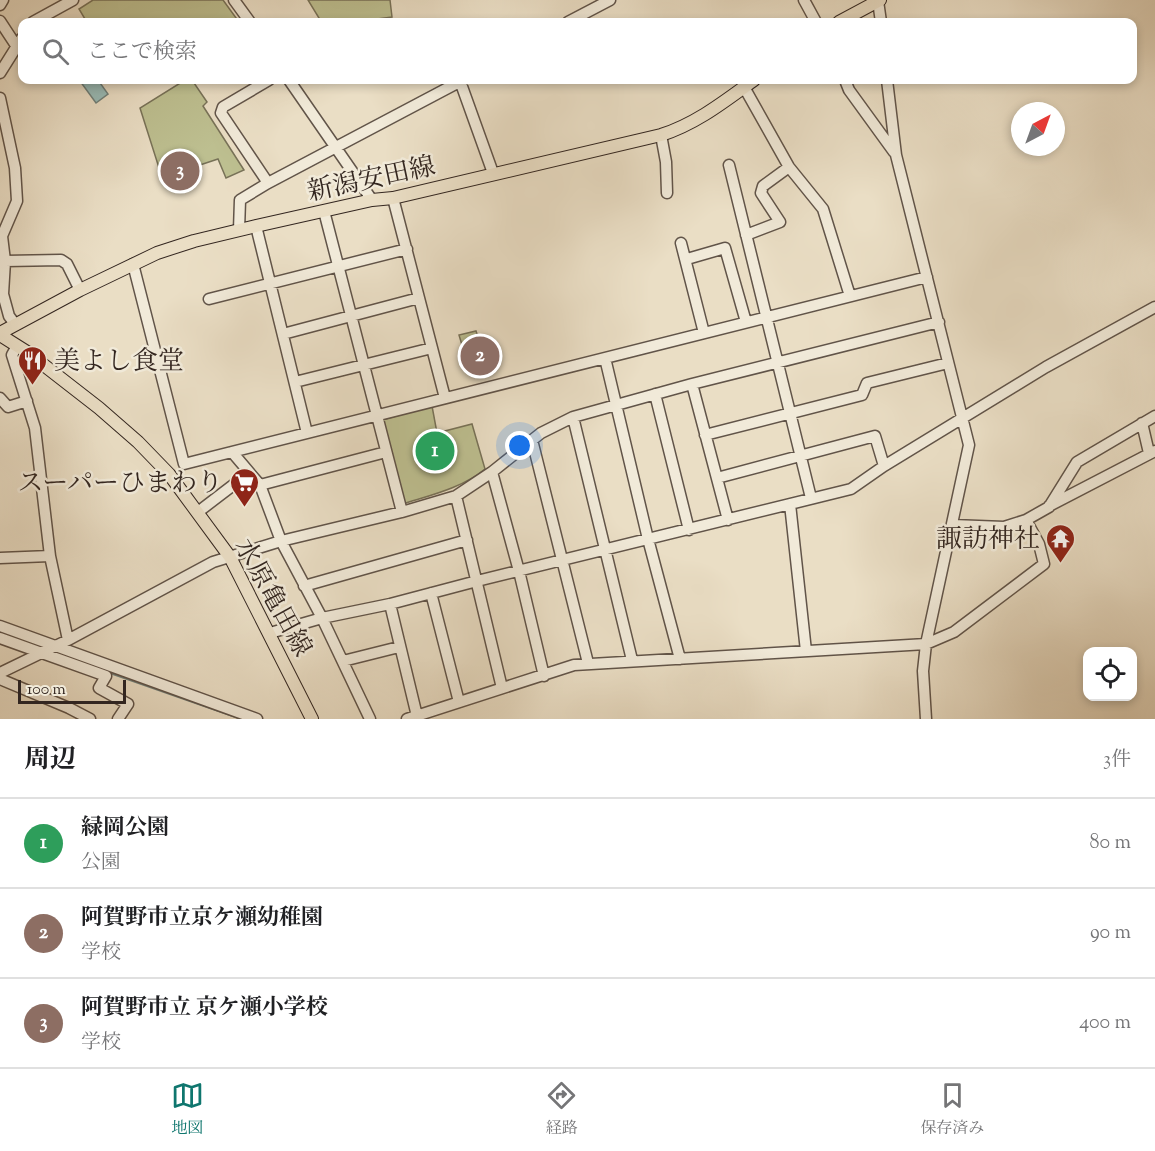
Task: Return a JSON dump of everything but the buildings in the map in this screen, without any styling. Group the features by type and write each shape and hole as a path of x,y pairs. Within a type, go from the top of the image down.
{"main road":[{"path":"846,18 879,0"},
{"name":"新潟安田線","path":"0,334 15,324 133,264 194,241 372,200 393,198 661,135 695,121 748,84"},
{"name":"水原亀田線","path":"0,334 75,389 138,442 169,474 230,557 312,719"}],"street":[{"path":"0,4 3,0"},
{"path":"234,0 247,18"},
{"path":"576,18 610,0"},
{"path":"804,0 814,18"},
{"path":"879,0 881,18"},
{"path":"39,18 65,2"},
{"path":"0,21 18,40"},
{"path":"0,74 18,45"},
{"path":"262,84 223,107 221,113 268,183"},
{"path":"292,84 372,200"},
{"path":"238,230 240,200 454,84"},
{"path":"462,84 493,173"},
{"path":"749,84 789,167 823,209 850,296"},
{"path":"846,84 896,155"},
{"path":"887,84 896,155 969,445 926,644 923,671 927,719"},
{"path":"0,98 15,168 17,201 1,237 5,261 3,294 9,316 15,324"},
{"path":"661,135 666,162 667,193"},
{"path":"729,165 811,498"},
{"path":"746,235 780,222 761,193 763,186 789,167"},
{"path":"393,198 445,399"},
{"path":"324,211 402,512"},
{"path":"256,226 307,433"},
{"path":"681,243 687,259 704,333"},
{"path":"687,259 725,248 746,322"},
{"path":"209,299 407,249"},
{"path":"5,261 61,260 67,264 80,290"},
{"path":"133,264 184,464 927,277"},
{"path":"282,334 419,298"},
{"path":"270,633 322,618 390,604 851,489 884,466 1046,367 1155,307"},
{"path":"0,673 68,640 213,562 281,541 402,512 456,496 492,472 541,433 573,417 692,384 939,322"},
{"path":"18,346 12,355 35,428 50,556 68,640"},
{"path":"295,382 432,348"},
{"path":"605,358 648,539 680,659"},
{"path":"705,435 862,394 867,383 948,363"},
{"path":"692,384 728,520"},
{"path":"655,394 689,530"},
{"path":"0,399 8,407 27,401"},
{"path":"1049,507 1077,462 1155,416"},
{"path":"573,417 632,660"},
{"path":"953,525 1004,527 1026,520 1152,452 1142,423"},
{"path":"717,478 875,436 884,466"},
{"path":"532,440 588,663"},
{"path":"232,452 260,485 281,541 322,618 370,719"},
{"path":"260,485 386,452"},
{"path":"492,472 544,676"},
{"path":"198,512 249,473"},
{"path":"456,496 502,688"},
{"path":"790,504 806,651"},
{"path":"390,604 412,717 574,665 588,663 926,644 954,632 1044,564 1039,544 1026,520"},
{"path":"304,586 467,540"},
{"path":"0,558 50,556"},
{"path":"430,593 459,702"},
{"path":"0,626 257,719"},
{"path":"0,638 106,676 99,688 128,704 118,719"},
{"path":"343,661 399,647"},
{"path":"0,679 90,719"}],"green space":[{"path":"93,0 223,0 236,18 84,18 79,9"},
{"path":"308,0 390,0 392,17 319,18"},
{"path":"179,84 195,84 207,102 203,106 244,170 226,178 218,159 170,175 160,171 140,108"},
{"path":"476,331 481,346 489,345 491,354 472,359 465,355 459,335"},
{"path":"432,406 437,433 472,424 485,469 456,486 403,504 382,420"}],"water":[{"path":"82,84 101,84 108,94 96,103"}],"waterway":[{"path":"16,637 33,645"},
{"path":"110,673 241,719"}],"place":[{"name":"阿賀野市立 京ケ瀬小学校","path":"180,171"},
{"name":"阿賀野市立京ケ瀬幼稚園","path":"480,356"},
{"name":"美よし食堂","path":"33,386"},
{"name":"緑岡公園","path":"435,451"},
{"name":"スーパーひまわり","path":"244,508"},
{"name":"諏訪神社","path":"1061,564"}]}
